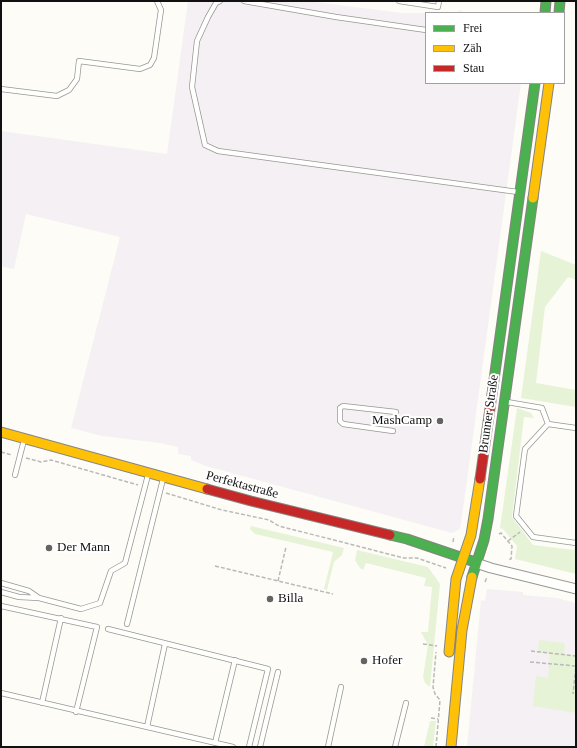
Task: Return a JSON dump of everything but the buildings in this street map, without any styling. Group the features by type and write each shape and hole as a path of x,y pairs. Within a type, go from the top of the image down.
{"main road":[{"path":"545,12 546,1"},
{"path":"559,12 560,1"},
{"name":"Brunner Straße","path":"448,665 454,592 456,579 471,535 492,400 535,84"},
{"name":"Brunner Straße","path":"450,747 462,630 470,582 484,540 488,519 549,84"},
{"name":"Perfektastraße","path":"1,432 295,512 407,539 476,563"}],"street":[{"path":"476,563 576,589"}],"lane":[{"path":"1,89 57,96 69,90 77,79 79,62 140,69 150,65 154,58 161,10 157,1"},
{"path":"220,1 216,3 197,41 192,87 205,145 218,151 520,192 534,191"},
{"path":"244,1 336,17 425,30"},
{"path":"400,1 438,7 439,1"},
{"path":"492,400 542,408 548,424"},
{"path":"394,431 343,424 340,421 340,408 343,406 396,412"},
{"path":"548,424 576,428"},
{"path":"548,424 525,449 516,516 533,537 576,543"},
{"path":"15,475 25,438"},
{"path":"1,592 19,597 39,598 81,609 100,603 111,571 125,562 149,473"},
{"path":"126,624 163,477"},
{"path":"1,583 29,591 39,598"},
{"path":"1,606 97,627 76,712"},
{"path":"42,703 61,618"},
{"path":"108,629 268,669 249,747"},
{"path":"147,726 165,644"},
{"path":"215,743 235,660"},
{"path":"260,747 278,672"},
{"path":"328,747 341,687"},
{"path":"1,693 76,712 147,726 233,747"},
{"path":"396,747 406,703"}],"path":[{"path":"1,452 42,462 51,460 145,487"},
{"path":"160,491 222,510 269,520 279,526 404,558 417,558 450,569"},
{"path":"508,541 522,530"},
{"path":"499,534 501,533 512,546 511,559 508,560"},
{"path":"278,581 286,547"},
{"path":"215,566 333,594"},
{"path":"423,644 437,646"},
{"path":"531,651 576,656"},
{"path":"530,662 576,666 573,694"},
{"path":"431,718 444,720"}],"shaded area":[{"path":"188,1 307,1 402,13 425,13 425,84 521,84 460,529 452,533 206,466 191,460 191,456 178,454 178,447 160,443 102,436 71,428 120,237 26,214 14,269 1,266 1,131 167,154"},
{"path":"487,589 523,592 523,595 557,598 576,603 576,747 467,747 481,600 485,601"}],"green space":[{"path":"541,251 576,265 576,280 568,277 545,307 536,383 576,390 576,407 521,398"},
{"path":"517,408 531,413 534,418 524,417 512,517 533,545 574,550 576,547 576,574 515,559 517,546 503,529 500,528"},
{"path":"251,526 344,548 342,555 334,562 327,590 324,589 333,552 255,534 250,529"},
{"path":"357,550 428,567 440,584 430,687 425,683 423,677 428,645 421,632 428,632 432,587 424,586 426,578 366,563 363,570 355,560"},
{"path":"539,640 565,643 564,654 576,655 576,713 533,706 536,676 548,678 550,654 538,652"},
{"path":"430,721 436,721 433,747 424,747"}],"traffic: fast":[{"path":"545,12 546,1"},
{"path":"559,12 560,1"},
{"path":"493,387 535,84"},
{"path":"472,577 484,540 488,519 533,198"},
{"path":"390,535 407,539 472,561"}],"traffic: slow":[{"path":"533,198 549,84"},
{"path":"1,432 207,489"},
{"path":"449,652 456,579 471,535 480,479"},
{"path":"451,747 462,630 472,577"}],"traffic: jam":[{"path":"480,479 493,387"},
{"path":"207,489 390,535"}],"place":[{"name":"MashCamp","path":"440,421"},
{"name":"Der Mann","path":"49,548"},
{"name":"Billa","path":"270,599"},
{"name":"Hofer","path":"364,661"}]}
